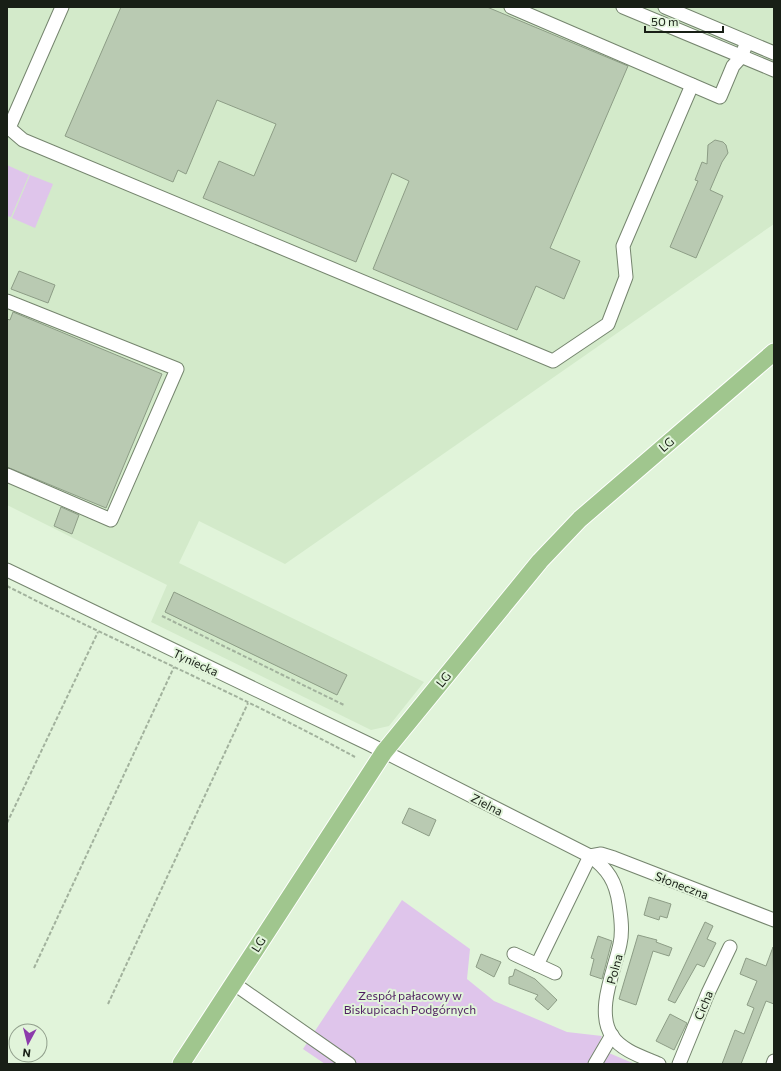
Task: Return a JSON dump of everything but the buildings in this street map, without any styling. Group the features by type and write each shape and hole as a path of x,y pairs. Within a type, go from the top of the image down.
{"main road":[{"name":"LG","path":"181,1064 384,752 535,567 580,519 774,352"}],"street":[{"path":"62,7 8,129 23,140 553,361 608,324 626,277 623,246 692,85"},
{"path":"511,7 720,97 733,66 741,57 747,42"},
{"path":"623,7 774,70"},
{"path":"665,7 774,53"},
{"path":"7,301 177,369 111,520 7,475"},
{"name":"Tyniecka","path":"7,570 384,752"},
{"name":"Zielna","path":"384,752 590,856"},
{"name":"Słoneczna","path":"590,856 601,854 614,858 774,920"},
{"path":"538,965 590,856"},
{"name":"Polna","path":"590,856 601,864 613,880 617,890 621,912 620,942 609,982 606,1003 607,1021 612,1036"},
{"name":"Cicha","path":"679,1064 708,993 730,948"},
{"path":"514,954 555,973"},
{"path":"233,983 349,1064"},
{"path":"595,1064 612,1036 623,1046 636,1054 659,1064"}],"path":[{"path":"7,586 98,632 248,703 355,757"},
{"path":"162,616 344,705"},
{"path":"7,823 98,632"},
{"path":"34,968 174,667"},
{"path":"108,1004 248,703"}],"shaded area":[{"path":"7,7 774,7 774,224 285,564 199,521 179,563 424,682 389,726 371,730 151,622 167,585 7,505"}],"green space":[{"path":"7,165 29,175 11,217 7,216"},
{"path":"30,175 53,184 35,228 12,218"},
{"name":"Zespół pałacowy w Biskupicach Podgórnych","path":"402,900 470,949 467,979 494,1001 567,1032 602,1036 597,1048 635,1064 325,1064 303,1049"}]}
